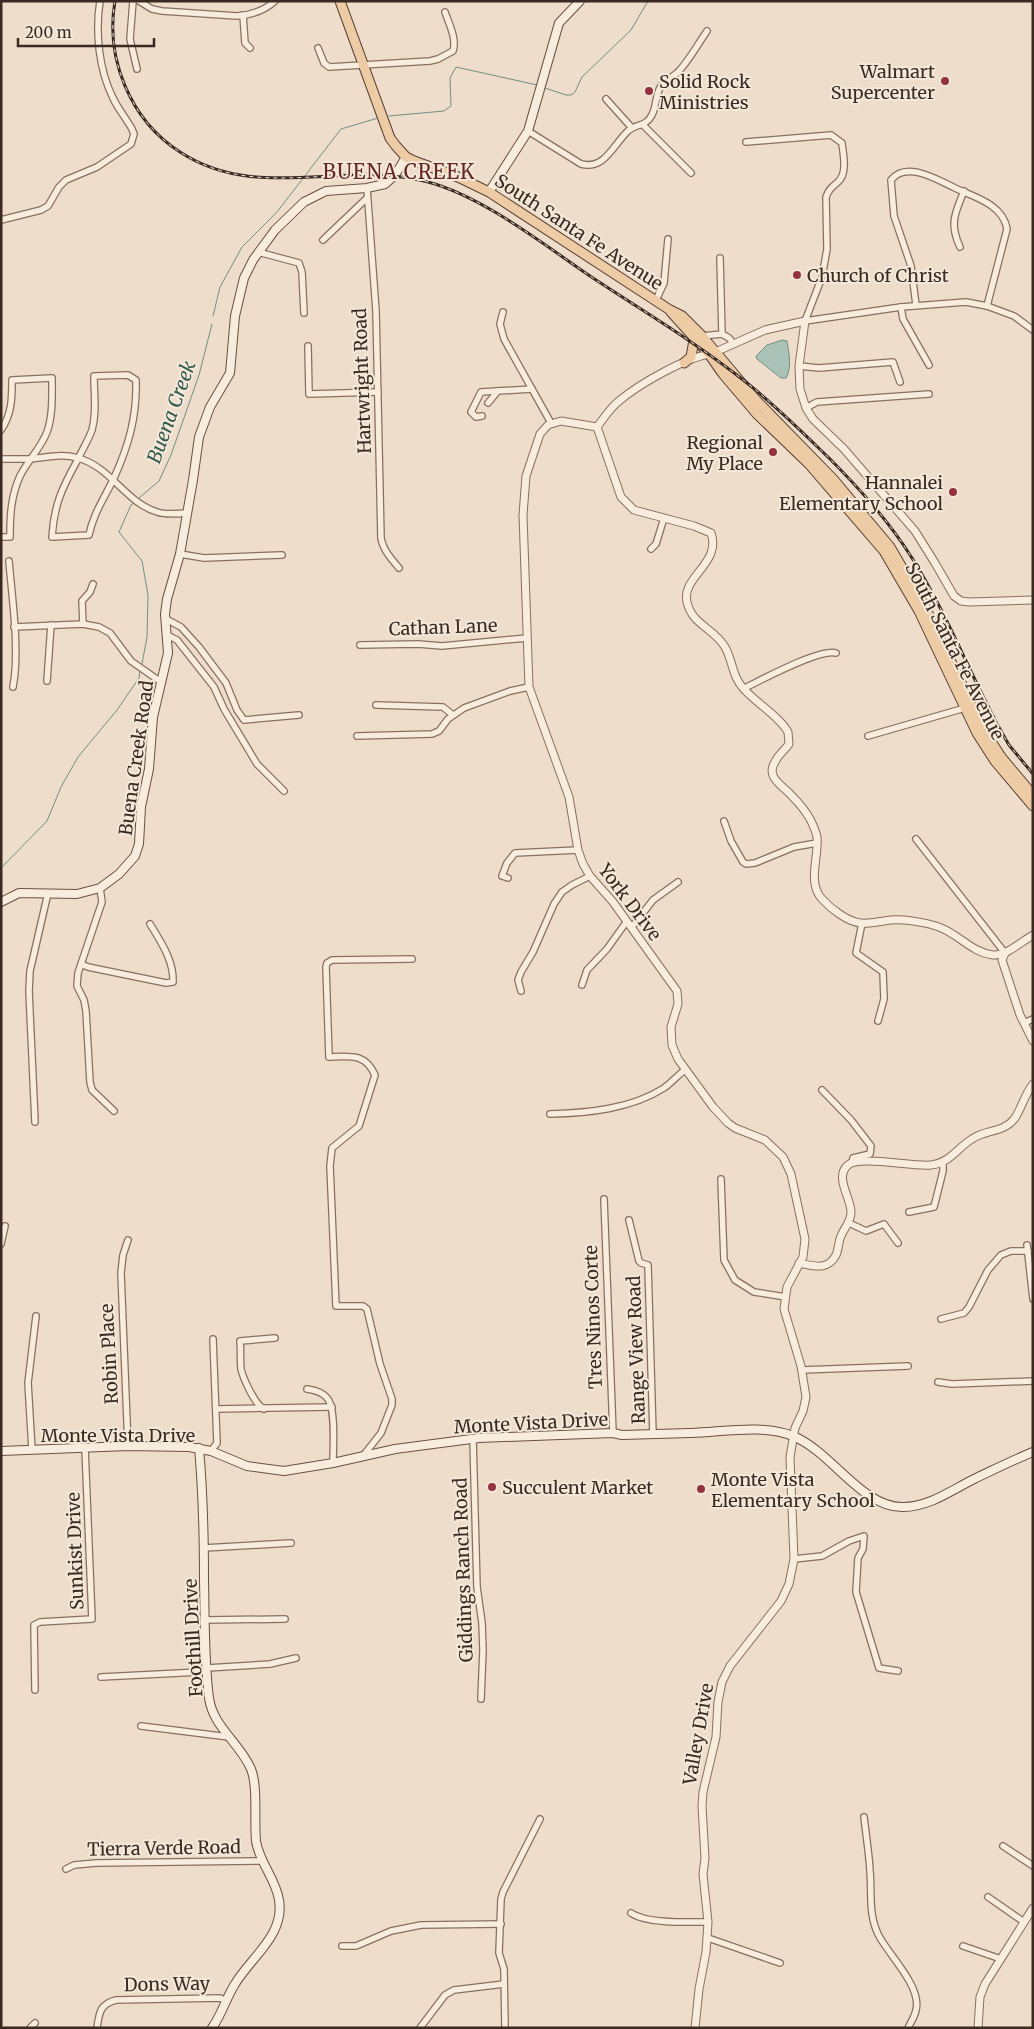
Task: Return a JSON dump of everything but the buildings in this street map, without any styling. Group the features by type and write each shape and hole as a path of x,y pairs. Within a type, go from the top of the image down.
{"main road":[{"name":"South Santa Fe Avenue","path":"340,1 390,138 406,157 458,177 489,192 670,310 714,353 764,417 782,428 832,479 876,529 900,561 925,607 983,729 1001,757 1033,795"},
{"path":"489,192 528,131 559,23 580,1"},
{"name":"Buena Creek Road","path":"1,902 19,893 77,894 100,888 129,864 138,848 141,807 149,769 153,717 168,653 167,599 180,554 199,437 210,406 230,374 233,330 239,294 244,278 258,252 275,230 308,199 332,190 367,188 383,184 392,179 406,157"},
{"path":"684,363 691,357 698,338"},
{"name":"South Santa Fe Avenue","path":"714,353 723,374 751,408 815,470 884,551 918,610 977,733 995,761 1033,806"},
{"name":"Monte Vista Drive","path":"1,1451 128,1446 199,1448 246,1466 270,1470 296,1470 395,1450 473,1439 613,1433 622,1435 778,1431 795,1437 821,1452 865,1492 878,1501 894,1506 912,1506 926,1502 1033,1452"},
{"name":"Foothill Drive","path":"199,1448 209,1700 213,1713 248,1762 255,1782 256,1843 277,1887 280,1918 266,1944 235,1984 212,2028"}],"street":[{"path":"1,220 41,210 48,206 59,187 66,180 97,167 131,144 134,134 132,128 113,99 101,58 98,40 100,1"},
{"path":"133,1 130,39 136,69"},
{"path":"138,1 152,9 162,11 243,15 264,10 275,1"},
{"path":"318,48 324,63 328,67 430,61 453,51 455,41 445,12"},
{"path":"243,15 245,43 250,48"},
{"path":"528,131 581,164 586,165 600,162 607,157 632,128 643,125 653,114 657,93 663,84 676,74 687,61 707,31"},
{"path":"606,99 632,128"},
{"path":"643,125 691,173"},
{"path":"746,142 831,135 842,143 843,175 840,181 828,191 826,197 827,249 822,277 805,321 799,366 800,389 806,408 813,419 844,449 915,531 936,562 954,596 961,601 969,602 1033,600"},
{"path":"916,305 911,266 894,216 890,180 898,173 921,173 935,177 982,199 1006,221 1007,229 987,306"},
{"name":"Hartwright Road","path":"367,188 376,311 382,544 399,568"},
{"path":"960,247 954,235 953,222 964,191"},
{"path":"323,240 367,198"},
{"path":"656,300 664,283 668,239"},
{"path":"258,252 299,263 302,272 304,313"},
{"path":"720,258 722,334"},
{"path":"714,353 765,330 771,330 787,324 916,305 966,302 987,306 1014,316 1033,330"},
{"path":"901,307 903,319 929,365"},
{"path":"503,312 500,324 504,339 551,423 560,421 597,427"},
{"path":"597,427 619,401 684,363 767,334 771,330"},
{"path":"698,338 722,334 733,343"},
{"path":"308,346 310,394 378,392"},
{"path":"799,366 819,368 893,362 900,382"},
{"path":"94,376 131,376 136,380 137,403 134,422 114,479 94,516 90,535 52,537 55,508 59,494 83,451 92,430 95,413 94,376"},
{"path":"1,430 11,408 12,380 52,378 50,422 41,444 20,476 12,498 10,537 1,537"},
{"path":"482,416 476,417 471,412 480,393 532,390"},
{"path":"488,403 498,391"},
{"path":"806,408 817,402 929,394"},
{"name":"York Drive","path":"551,423 540,434 531,458 524,486 529,687 569,797 578,850 583,864 590,876 627,921 677,991 679,999 671,1027 672,1044 685,1070 728,1123 734,1128 765,1140 773,1146 783,1157 792,1174 805,1239 804,1251 790,1278 786,1297 785,1317 802,1370 806,1397 803,1411 795,1428 795,1437"},
{"path":"597,427 621,497 634,510 694,526 711,533 713,548 700,573 687,589 686,600 692,616 715,634 726,648 736,679 743,689 788,732 788,744 774,762 773,774 779,785 790,794 808,817 816,836 816,890 822,899 833,909 853,921 862,923 893,920 936,926 949,931 965,944 993,955 1005,953 1033,935"},
{"path":"1,460 30,459 55,455 78,458 90,463 114,479 136,501 156,512 166,514 187,513"},
{"path":"651,548 656,544 664,518"},
{"path":"180,554 204,558 282,556"},
{"path":"9,561 14,627 13,687"},
{"path":"83,624 82,601 90,592 93,584"},
{"path":"166,619 181,627 199,647 226,683 237,710 244,720 299,715"},
{"path":"14,627 83,624 99,627 110,633 131,661 161,682"},
{"path":"46,681 51,626"},
{"path":"167,635 177,640 214,687 257,764 284,791"},
{"name":"Cathan Lane","path":"360,645 418,644 442,646 527,638"},
{"path":"743,689 813,656 828,652 836,653"},
{"path":"357,736 432,734 464,708 510,691 529,687"},
{"path":"376,705 443,707 453,716"},
{"path":"868,736 965,708"},
{"path":"724,821 731,841 746,864 755,863 794,847 817,843"},
{"path":"916,838 1005,953"},
{"path":"508,878 502,876 506,863 514,853 578,850"},
{"path":"521,991 518,980 521,972 533,952 554,904 562,892 590,876"},
{"path":"632,928 650,904 678,882"},
{"path":"100,888 102,902 81,964 77,986 84,1000 86,1011 92,1090 114,1111"},
{"path":"35,1122 29,991 30,971 48,892"},
{"path":"582,985 587,970 607,949 627,921"},
{"path":"862,923 856,953 883,972 884,999 878,1021"},
{"path":"81,964 166,983 173,982 169,958 150,924"},
{"path":"1005,953 1002,960 1024,1023 1033,1040"},
{"path":"362,1456 381,1433 392,1405 392,1399 373,1337 367,1310 363,1306 336,1306 330,1166 332,1148 359,1126 375,1075 371,1067 363,1059 353,1056 329,1057 326,967 332,960 412,959"},
{"path":"1024,1023 1033,1019"},
{"path":"550,1114 586,1112 622,1106 662,1089 685,1070"},
{"path":"852,1163 861,1160 919,1166 943,1162 954,1155 971,1139 1002,1130 1015,1118 1030,1093 1033,1084"},
{"path":"799,1263 820,1267 831,1262 836,1254 851,1212 843,1178 844,1171 857,1156 870,1154 871,1146 851,1120 822,1090"},
{"path":"909,1212 934,1207 943,1171 943,1162"},
{"path":"721,1179 724,1260 735,1280 754,1292 786,1297"},
{"name":"Tres Ninos Corte","path":"604,1199 613,1433"},
{"name":"Range View Road","path":"629,1220 640,1264 648,1265 653,1434"},
{"path":"848,1223 866,1231 884,1224 898,1243"},
{"path":"1,1244 5,1226"},
{"name":"Robin Place","path":"128,1240 123,1254 121,1291 128,1446"},
{"path":"940,1320 964,1313 969,1308 988,1270 1001,1255 1011,1251 1027,1248 1033,1299"},
{"path":"32,1450 28,1383 36,1316"},
{"path":"211,1451 217,1443 213,1338"},
{"path":"266,1409 258,1406 244,1379 241,1368 240,1341 275,1338"},
{"path":"802,1370 908,1366"},
{"path":"938,1382 952,1384 1033,1381"},
{"path":"307,1389 316,1390 323,1394 332,1407 333,1464"},
{"path":"216,1409 332,1407"},
{"name":"Valley Drive","path":"695,2028 708,1938 702,1806 705,1776 712,1758 716,1737 718,1702 722,1682 736,1657 781,1602 789,1584 794,1559 790,1465 795,1437"},
{"name":"Giddings Ranch Road","path":"473,1439 477,1587 482,1641 481,1699"},
{"name":"Sunkist Drive","path":"35,1690 34,1625 40,1622 92,1619 85,1448"},
{"path":"794,1559 822,1556 849,1541 864,1536 863,1549 858,1558 856,1592 879,1668 898,1670"},
{"path":"204,1548 291,1543"},
{"path":"205,1620 285,1619"},
{"path":"101,1677 200,1672 207,1668 270,1664 296,1658"},
{"path":"141,1726 229,1737"},
{"path":"864,1818 870,1872 870,1909 873,1921 879,1936 910,1982 916,1999 917,2009 908,2028"},
{"path":"505,2028 504,1969 499,1953 503,1892 540,1819"},
{"path":"1003,1846 1033,1866"},
{"name":"Tierra Verde Road","path":"66,1868 74,1865 96,1863 263,1861"},
{"path":"988,1897 1024,1922"},
{"path":"978,2028 980,1997 984,1984 1033,1908"},
{"path":"631,1913 652,1919 708,1922"},
{"path":"342,1946 356,1946 391,1931 421,1925 501,1924"},
{"path":"708,1938 780,1963"},
{"path":"964,1946 1000,1959"},
{"path":"420,2028 445,1995 454,1990 504,1984"},
{"name":"Dons Way","path":"97,2028 101,2007 108,2002 116,2000 220,1998 227,2001"},
{"path":"30,2028 35,2023"}],"shaded area":[{"path":"782,340 787,341 789,355 789,370 786,378 781,378 757,359 756,356 767,345"}],"waterway":[{"name":"Buena Creek","path":"545,88 566,95 571,95 575,92 582,77 631,30 648,1"},
{"name":"Buena Creek","path":"389,116 444,111 451,106 450,78 456,67 537,85"},
{"name":"Buena Creek","path":"213,316 220,287 242,247 277,212 341,129 378,118"},
{"name":"Buena Creek","path":"139,498 159,481 171,455 199,375 212,324"},
{"name":"Buena Creek","path":"134,503 131,505 119,532 142,561 148,595 147,637 142,664"},
{"name":"Buena Creek","path":"1,868 47,821 61,787 78,757 117,710 139,678 140,671"}],"railway":[{"path":"115,1 114,44 125,86 147,123 162,139 180,152 210,167 240,175 270,178 364,175 396,176 428,182 449,189 492,210 513,223 687,339 753,388 787,417 841,470 894,531 935,598 986,703 1009,745 1033,774"}],"place":[{"name":"Walmart Supercenter","path":"945,81"},
{"name":"Solid Rock Ministries","path":"649,91"},
{"name":"Church of Christ","path":"797,275"},
{"name":"Regional My Place","path":"773,452"},
{"name":"Hannalei Elementary School","path":"953,492"},
{"name":"Succulent Market","path":"492,1487"},
{"name":"Monte Vista Elementary School","path":"701,1489"}],"district":[{"name":"BUENA CREEK","path":"399,171"}]}
